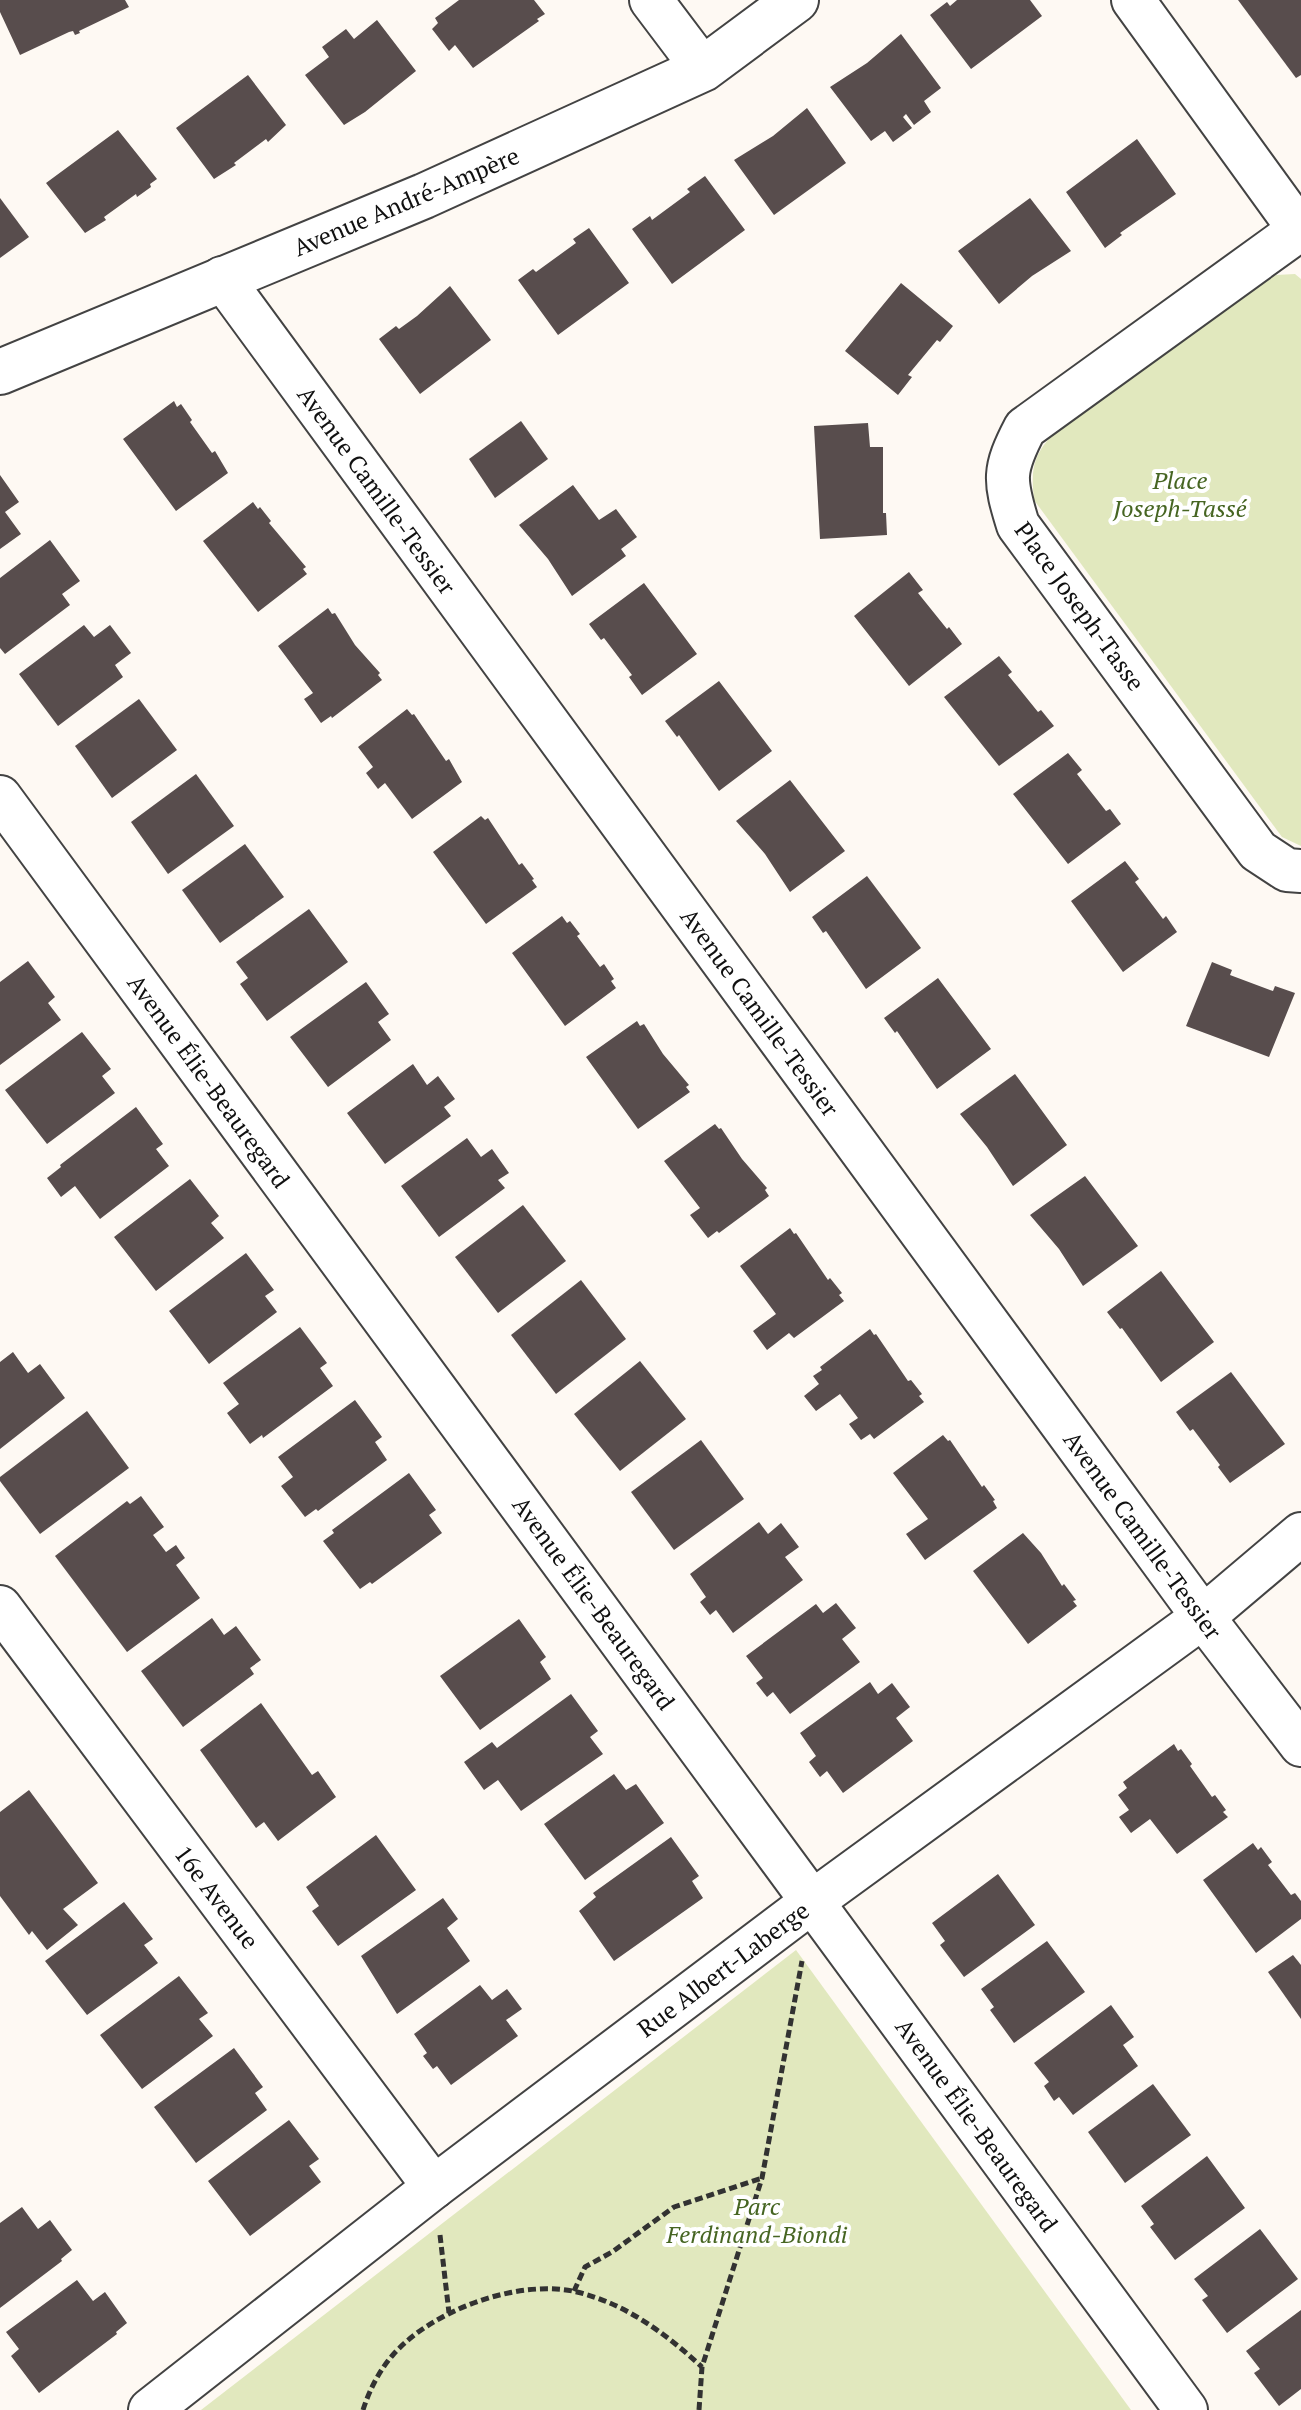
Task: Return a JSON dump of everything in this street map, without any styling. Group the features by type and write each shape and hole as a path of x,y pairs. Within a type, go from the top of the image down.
{"street":[{"path":"651,0 703,69"},
{"name":"Avenue André-Ampère","path":"0,372 424,196 703,69 796,0"},
{"path":"1133,0 1300,231"},
{"name":"Place Joseph-Tasse","path":"1300,231 1025,428 1009,458 1008,491 1018,525 1258,851 1287,870 1301,871"},
{"name":"Avenue Camille-Tessier","path":"222,278 1203,1617 1301,1745"},
{"name":"Avenue Élie-Beauregard","path":"0,797 1186,2410"},
{"name":"Rue Albert-Laberge","path":"150,2410 434,2187 813,1901 1203,1617 1301,1534"},
{"name":"16e Avenue","path":"0,1607 434,2187"}],"path":[{"path":"699,2410 702,2367 762,2178 813,1901"},
{"path":"574,2291 585,2267 612,2252 674,2207 762,2178"},
{"path":"434,2187 449,2313"},
{"path":"363,2410 368,2393 392,2356 421,2331 449,2313 488,2298 532,2289 574,2291 639,2316 702,2367"}],"green space":[{"name":"Place Joseph-Tassé","path":"1295,274 1301,279 1301,846 1282,837 1034,500 1033,480 1037,457 1053,434 1256,285 1276,275"},
{"name":"Parc Ferdinand-Biondi","path":"796,1950 1131,2410 201,2410"}],"building":[{"path":"0,0 125,0 129,7 80,33 75,35 73,31 69,32 20,55 0,12"},
{"path":"459,0 534,0 545,14 473,68 455,45 449,51 432,29 438,23 435,18"},
{"path":"957,0 1030,0 1042,16 971,69 930,15 947,2 950,6"},
{"path":"1238,0 1301,0 1301,75 1296,78"},
{"path":"377,20 416,71 344,125 305,75 329,57 322,47 346,29 354,39"},
{"path":"901,34 941,88 924,101 931,112 914,125 906,114 903,117 912,128 893,142 885,131 871,141 830,87 867,63"},
{"path":"248,75 286,125 268,142 266,139 214,179 176,128"},
{"path":"807,108 846,163 774,215 734,160 773,136"},
{"path":"118,130 157,179 150,184 151,187 137,197 136,194 104,217 106,220 85,233 46,183"},
{"path":"1137,139 1176,194 1120,233 1122,235 1105,248 1066,192"},
{"path":"705,176 745,230 672,284 632,229 650,216 652,220 690,192 687,189"},
{"path":"0,198 29,237 0,258"},
{"path":"1030,198 1071,251 1032,276 999,304 958,251"},
{"path":"589,228 629,283 558,335 518,280 533,269 536,272 576,243 573,239"},
{"path":"901,283 953,326 908,375 912,377 898,395 845,351"},
{"path":"450,286 491,340 420,394 379,339 417,316"},
{"path":"174,401 177,407 181,404 192,420 190,422 212,453 215,451 228,473 176,511 123,439"},
{"path":"521,421 548,459 495,498 469,459"},
{"path":"868,423 870,447 883,447 883,513 886,513 887,535 820,539 814,426"},
{"path":"0,475 19,502 5,512 21,534 0,549"},
{"path":"573,485 599,520 616,509 637,537 621,549 626,556 572,596 548,559 519,525"},
{"path":"253,502 306,567 303,569 307,574 258,612 203,541"},
{"path":"50,540 80,581 62,594 70,605 5,654 0,648 0,578"},
{"path":"909,572 923,590 918,593 962,644 909,686 854,616"},
{"path":"644,583 697,654 642,695 629,677 632,675 604,638 601,640 589,624"},
{"path":"328,608 380,673 378,675 382,680 321,723 304,699 313,693 278,646"},
{"path":"84,625 94,637 110,625 131,653 115,665 123,677 58,726 19,674"},
{"path":"999,656 1012,672 1008,675 1038,712 1041,710 1054,726 999,766 944,697"},
{"path":"719,681 772,751 719,791 679,735 677,737 665,721"},
{"path":"139,699 177,750 112,798 75,746"},
{"path":"407,709 414,714 446,761 449,759 462,782 412,819 385,783 378,789 366,773 373,767 358,747"},
{"path":"1068,753 1082,770 1077,774 1106,811 1110,809 1121,824 1068,864 1013,794"},
{"path":"196,774 234,826 168,874 131,822"},
{"path":"790,780 845,851 790,892 765,854 736,821"},
{"path":"481,816 485,820 488,818 537,887 486,924 433,852"},
{"path":"245,844 284,897 220,943 182,890"},
{"path":"1125,861 1139,879 1135,882 1177,932 1123,972 1071,901"},
{"path":"867,876 921,948 866,989 826,931 823,933 812,917"},
{"path":"309,909 348,962 267,1021 240,984 248,978 236,962"},
{"path":"562,916 580,934 577,936 600,967 604,964 616,988 565,1026 512,953"},
{"path":"28,961 55,997 48,1003 61,1020 0,1065 0,982"},
{"path":"1212,962 1232,970 1230,975 1273,991 1275,986 1295,993 1269,1057 1186,1026"},
{"path":"938,978 991,1049 937,1089 897,1031 895,1033 884,1018"},
{"path":"366,982 389,1014 378,1022 391,1040 328,1087 290,1037"},
{"path":"637,1021 640,1026 644,1024 663,1054 689,1085 686,1087 690,1092 638,1129 586,1057"},
{"path":"82,1032 111,1069 102,1076 115,1093 47,1144 5,1090"},
{"path":"413,1064 427,1085 438,1076 455,1099 444,1107 451,1116 385,1164 347,1113"},
{"path":"1015,1074 1067,1145 1013,1186 960,1114"},
{"path":"136,1107 163,1144 156,1149 169,1166 100,1219 75,1186 61,1197 47,1178"},
{"path":"715,1124 767,1188 765,1190 769,1196 708,1238 690,1215 700,1208 664,1161"},
{"path":"467,1138 481,1157 492,1149 509,1173 498,1180 505,1188 439,1237 401,1186"},
{"path":"1085,1176 1138,1246 1083,1286 1059,1249 1030,1215"},
{"path":"190,1179 219,1216 211,1223 224,1238 156,1291 114,1237"},
{"path":"523,1205 566,1261 498,1313 455,1257"},
{"path":"790,1228 828,1280 830,1278 842,1293 839,1295 844,1301 794,1338 789,1333 767,1350 753,1331 776,1314 740,1266"},
{"path":"246,1253 274,1290 265,1296 277,1312 209,1364 169,1311"},
{"path":"1161,1271 1214,1342 1161,1382 1107,1312"},
{"path":"581,1280 626,1339 556,1394 511,1335"},
{"path":"300,1327 327,1363 320,1368 333,1386 263,1438 262,1435 250,1444 227,1413 239,1404 223,1383"},
{"path":"870,1329 908,1381 911,1380 922,1394 919,1396 924,1402 874,1439 870,1434 861,1440 849,1424 858,1418 840,1394 816,1411 804,1396 819,1384 813,1376 822,1370 820,1367"},
{"path":"13,1352 28,1373 40,1364 65,1398 0,1449 0,1362"},
{"path":"640,1361 686,1419 620,1471 574,1414"},
{"path":"1231,1372 1285,1444 1230,1483 1193,1429 1190,1431 1176,1412"},
{"path":"355,1400 382,1437 375,1442 387,1460 318,1511 316,1509 305,1517 281,1486 293,1477 278,1457"},
{"path":"87,1411 129,1468 40,1534 0,1477"},
{"path":"943,1435 950,1440 982,1487 984,1485 997,1508 925,1560 906,1534 928,1519 893,1473"},
{"path":"701,1440 744,1499 674,1550 631,1492"},
{"path":"409,1473 436,1510 429,1515 442,1533 372,1584 370,1582 360,1589 323,1541 334,1533 332,1530"},
{"path":"141,1496 164,1527 153,1535 166,1552 176,1545 185,1558 176,1565 200,1598 127,1652 55,1556 127,1501 130,1504"},
{"path":"759,1522 768,1534 781,1523 799,1547 785,1557 803,1580 733,1633 716,1610 710,1615 700,1602 706,1597 690,1574"},
{"path":"1023,1533 1076,1600 1073,1601 1077,1606 1028,1644 973,1571"},
{"path":"836,1603 856,1628 842,1639 860,1662 790,1714 773,1692 767,1697 756,1683 763,1678 746,1656 816,1604 823,1613"},
{"path":"212,1618 224,1635 236,1626 261,1660 250,1668 254,1674 183,1727 141,1671"},
{"path":"519,1619 546,1657 540,1662 551,1679 480,1730 440,1676"},
{"path":"870,1682 878,1694 892,1683 910,1707 896,1718 913,1741 843,1793 827,1771 820,1777 809,1762 816,1756 800,1733"},
{"path":"571,1694 598,1731 590,1737 603,1754 521,1811 498,1780 484,1790 464,1762 492,1742 497,1748"},
{"path":"261,1703 312,1775 318,1771 336,1797 278,1841 264,1822 256,1828 200,1750"},
{"path":"1174,1744 1178,1751 1181,1749 1228,1817 1177,1854 1150,1819 1131,1833 1119,1817 1129,1810 1118,1795 1127,1788 1123,1782"},
{"path":"614,1774 626,1790 636,1784 664,1823 585,1880 544,1824"},
{"path":"29,1790 98,1883 63,1909 78,1925 47,1950 32,1931 29,1935 0,1896 0,1812"},
{"path":"376,1835 416,1890 338,1946 312,1911 319,1906 306,1887"},
{"path":"671,1837 699,1876 692,1881 703,1898 614,1961 579,1911 596,1897 593,1893"},
{"path":"1253,1843 1258,1850 1261,1847 1272,1862 1268,1865 1291,1895 1295,1893 1301,1901 1301,1919 1256,1953 1203,1880"},
{"path":"998,1874 1035,1925 964,1977 940,1945 945,1941 932,1923"},
{"path":"443,1898 458,1919 447,1928 470,1961 397,2014 361,1956"},
{"path":"124,1902 153,1939 144,1945 158,1963 87,2015 45,1961"},
{"path":"1047,1941 1085,1992 1014,2043 990,2010 994,2007 981,1989"},
{"path":"1293,1955 1301,1965 1301,2019 1268,1972"},
{"path":"179,1976 208,2013 199,2019 213,2036 142,2089 100,2035"},
{"path":"480,1985 492,2000 507,1989 522,2009 506,2020 518,2036 451,2085 437,2066 433,2069 423,2056 427,2053 414,2034"},
{"path":"1111,2005 1134,2037 1123,2045 1138,2066 1073,2115 1059,2097 1054,2101 1044,2086 1049,2082 1034,2063"},
{"path":"234,2048 263,2087 255,2093 267,2110 196,2163 154,2107"},
{"path":"1153,2084 1191,2135 1125,2183 1088,2132"},
{"path":"289,2120 319,2159 309,2166 321,2182 250,2236 208,2181"},
{"path":"1207,2156 1245,2208 1175,2260 1150,2227 1154,2224 1141,2206"},
{"path":"22,2207 38,2229 50,2220 72,2250 0,2308 0,2223"},
{"path":"1260,2229 1298,2279 1227,2333 1202,2300 1208,2296 1194,2279"},
{"path":"77,2280 93,2301 105,2292 127,2323 39,2393 11,2356 19,2349 6,2332"},
{"path":"1301,2310 1301,2389 1279,2406 1254,2373 1260,2369 1246,2351"}]}
